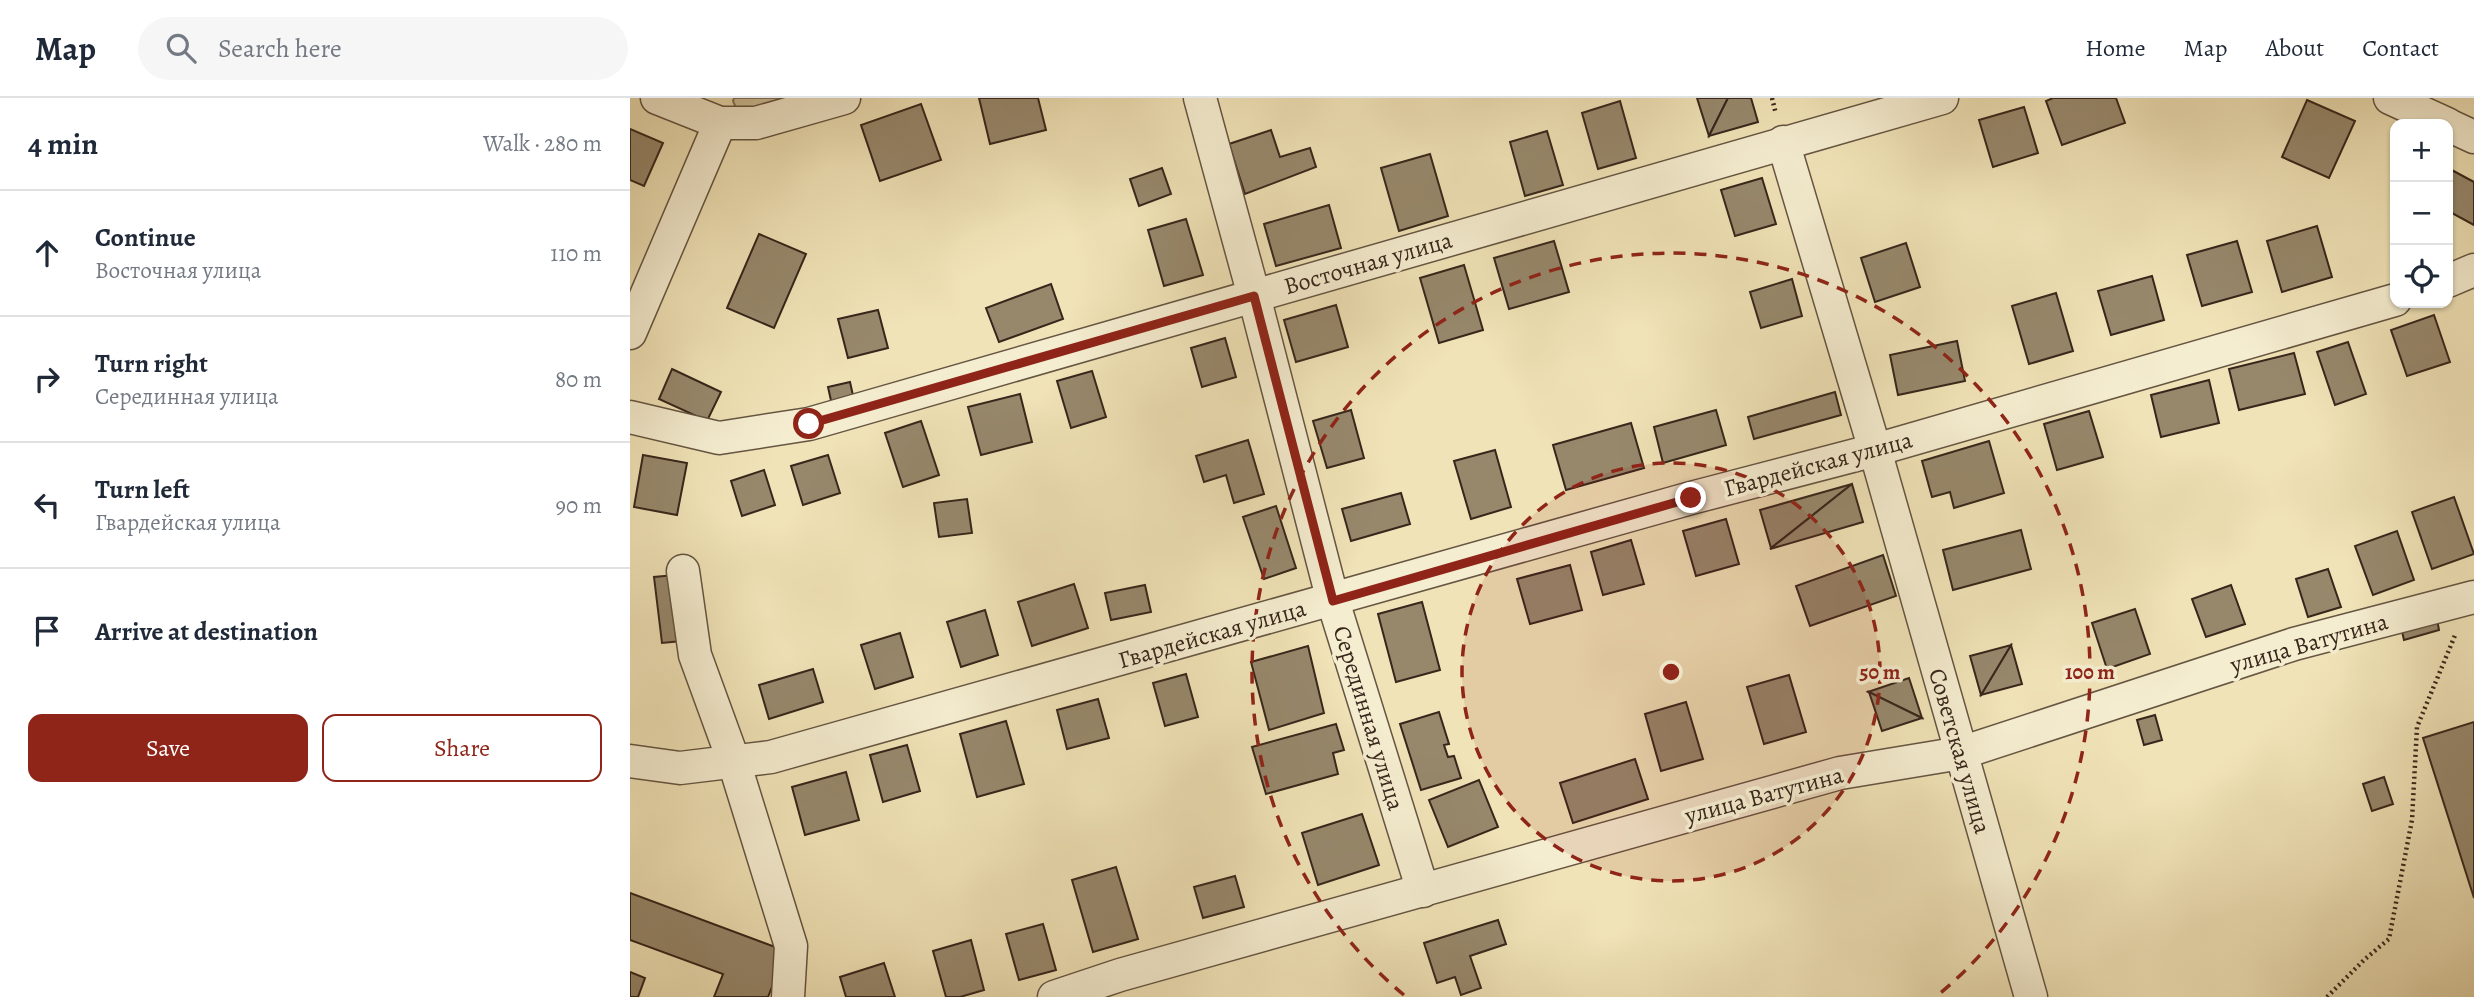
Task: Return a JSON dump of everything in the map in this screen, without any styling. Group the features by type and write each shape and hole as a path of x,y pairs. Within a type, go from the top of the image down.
{"street":[{"path":"657,98 720,123 756,123 844,98"},
{"name":"Серединная улица","path":"1200,98 1333,601 1423,891"},
{"name":"Восточная улица","path":"630,417 719,438 809,424 1942,98"},
{"path":"2390,98 2434,119"},
{"path":"630,333 720,123"},
{"path":"2453,128 2474,137"},
{"name":"Советская улица","path":"1783,142 1875,450 2031,997"},
{"path":"2453,279 2474,270"},
{"name":"Гвардейская улица","path":"630,761 680,768 771,757 1333,601 1691,498 1875,450 2390,301"},
{"path":"683,571 695,655 734,762 791,946 788,997"},
{"name":"улица Ватутина","path":"1054,997 1121,975 1840,773 1961,753 2294,644 2472,597"}],"path":[{"path":"2327,997 2389,939 2413,820 2417,727 2472,597"}],"shaded area":[{"path":"734,98 812,98 739,115"}],"building":[{"path":"979,98 1038,98 1046,130 990,144"},
{"path":"1697,98 1728,98 1709,136"},
{"path":"1728,98 1751,98 1758,122 1709,136"},
{"path":"2053,98 2116,98 2125,123 2062,145 2046,101"},
{"path":"2307,100 2355,121 2329,178 2282,157"},
{"path":"1620,101 1636,158 1598,169 1582,113"},
{"path":"921,104 941,160 880,181 861,125"},
{"path":"2024,107 2038,153 1993,167 1979,120"},
{"path":"630,129 663,143 644,186 630,180"},
{"path":"1271,130 1280,157 1310,148 1316,167 1245,194 1229,144"},
{"path":"1547,131 1563,185 1525,196 1510,142"},
{"path":"1430,154 1448,216 1399,231 1381,168"},
{"path":"1162,168 1171,194 1139,206 1130,179"},
{"path":"2453,171 2474,182 2474,225 2453,214"},
{"path":"1762,178 1776,224 1735,236 1721,190"},
{"path":"1329,205 1341,248 1276,266 1264,224"},
{"path":"1186,219 1203,275 1164,286 1148,230"},
{"path":"2317,226 2332,277 2282,292 2267,241"},
{"path":"759,234 806,254 774,328 727,308"},
{"path":"1554,241 1569,292 1509,309 1494,258"},
{"path":"2237,241 2252,292 2202,306 2187,255"},
{"path":"1906,243 1920,287 1875,302 1861,258"},
{"path":"1464,265 1483,330 1439,343 1420,278"},
{"path":"2152,276 2164,320 2111,335 2098,291"},
{"path":"1792,279 1802,316 1761,328 1750,292"},
{"path":"1051,284 1063,319 999,342 986,308"},
{"path":"2056,293 2073,351 2029,364 2012,306"},
{"path":"1336,305 1348,347 1296,362 1284,320"},
{"path":"878,310 888,348 848,358 838,319"},
{"path":"2434,315 2450,362 2407,376 2391,330"},
{"path":"1225,338 1236,377 1202,387 1191,348"},
{"path":"1957,341 1965,381 1898,395 1890,355"},
{"path":"2348,342 2366,394 2335,405 2317,352"},
{"path":"2294,353 2305,394 2239,410 2229,369"},
{"path":"672,369 721,392 707,421 659,399"},
{"path":"1092,371 1106,417 1071,428 1057,381"},
{"path":"2209,380 2219,423 2161,437 2151,395"},
{"path":"850,382 854,400 832,405 828,387"},
{"path":"1835,392 1841,415 1754,439 1748,417"},
{"path":"1020,394 1032,442 981,455 968,407"},
{"path":"1351,410 1364,458 1327,468 1313,421"},
{"path":"1716,410 1726,445 1663,463 1654,427"},
{"path":"2089,411 2103,457 2057,470 2044,424"},
{"path":"921,421 939,475 903,487 885,433"},
{"path":"1631,423 1644,468 1566,490 1553,445"},
{"path":"1248,440 1264,494 1234,503 1226,475 1204,482 1196,456"},
{"path":"1989,441 2004,493 1954,508 1950,492 1932,497 1922,461"},
{"path":"1495,450 1511,507 1471,519 1454,461"},
{"path":"643,455 687,463 677,515 634,507"},
{"path":"828,455 840,493 803,505 791,466"},
{"path":"764,470 775,505 742,516 731,481"},
{"path":"1852,484 1771,548 1760,510"},
{"path":"1852,484 1863,522 1770,549"},
{"path":"1401,493 1410,524 1351,541 1342,509"},
{"path":"2454,497 2474,554 2432,569 2412,512"},
{"path":"967,499 972,533 939,537 934,503"},
{"path":"1276,506 1296,568 1264,579 1243,517"},
{"path":"1726,519 1739,564 1696,576 1683,531"},
{"path":"2021,530 2031,569 1953,590 1943,550"},
{"path":"2397,531 2414,580 2373,595 2355,546"},
{"path":"1631,540 1644,584 1603,595 1591,552"},
{"path":"1883,555 1896,596 1810,626 1796,586"},
{"path":"1570,565 1582,610 1530,624 1517,579"},
{"path":"2328,569 2341,607 2308,617 2296,579"},
{"path":"675,575 682,641 662,643 654,577"},
{"path":"1074,584 1088,628 1032,646 1018,602"},
{"path":"1145,585 1151,612 1111,620 1105,593"},
{"path":"2231,585 2245,624 2206,637 2192,599"},
{"path":"1422,602 1440,670 1396,682 1378,614"},
{"path":"2135,609 2150,654 2107,669 2092,623"},
{"path":"985,610 998,655 961,667 947,622"},
{"path":"2437,619 2439,630 2404,640 2400,623"},
{"path":"900,633 913,677 875,689 861,645"},
{"path":"2011,645 2022,684 1981,695"},
{"path":"2011,645 1981,695 1970,656"},
{"path":"1308,646 1324,713 1269,730 1251,662"},
{"path":"813,669 823,702 769,719 759,685"},
{"path":"1186,674 1198,717 1165,726 1153,683"},
{"path":"1789,675 1806,732 1764,744 1747,687"},
{"path":"1909,678 1922,718 1868,692"},
{"path":"1869,692 1922,718 1882,731"},
{"path":"1098,699 1109,738 1067,749 1057,710"},
{"path":"1686,702 1703,759 1661,771 1645,714"},
{"path":"1439,712 1449,744 1444,745 1448,757 1454,756 1461,778 1421,790 1400,724"},
{"path":"2155,715 2162,740 2144,745 2137,720"},
{"path":"1006,721 1024,784 977,797 960,734"},
{"path":"2474,722 2474,898 2423,738"},
{"path":"1336,724 1344,750 1333,753 1338,774 1266,794 1252,747"},
{"path":"907,745 920,791 883,802 870,755"},
{"path":"1635,759 1648,799 1573,823 1560,783"},
{"path":"846,772 859,820 805,835 792,787"},
{"path":"2384,777 2393,804 2372,811 2363,784"},
{"path":"1479,780 1498,827 1448,847 1429,800"},
{"path":"1362,814 1379,865 1318,885 1302,833"},
{"path":"1116,867 1138,939 1093,952 1072,880"},
{"path":"1235,876 1244,907 1203,918 1194,887"},
{"path":"630,893 786,951 768,997 714,997 723,974 630,940"},
{"path":"1498,920 1506,944 1470,956 1481,988 1461,995 1455,977 1437,983 1424,943"},
{"path":"1043,924 1056,970 1019,980 1006,934"},
{"path":"971,940 984,990 960,997 946,997 933,951"},
{"path":"884,963 895,997 846,997 840,977"},
{"path":"630,972 645,978 638,997 630,997"}],"route":[{"path":"809,424 1254,296 1333,601 1691,498"}]}
